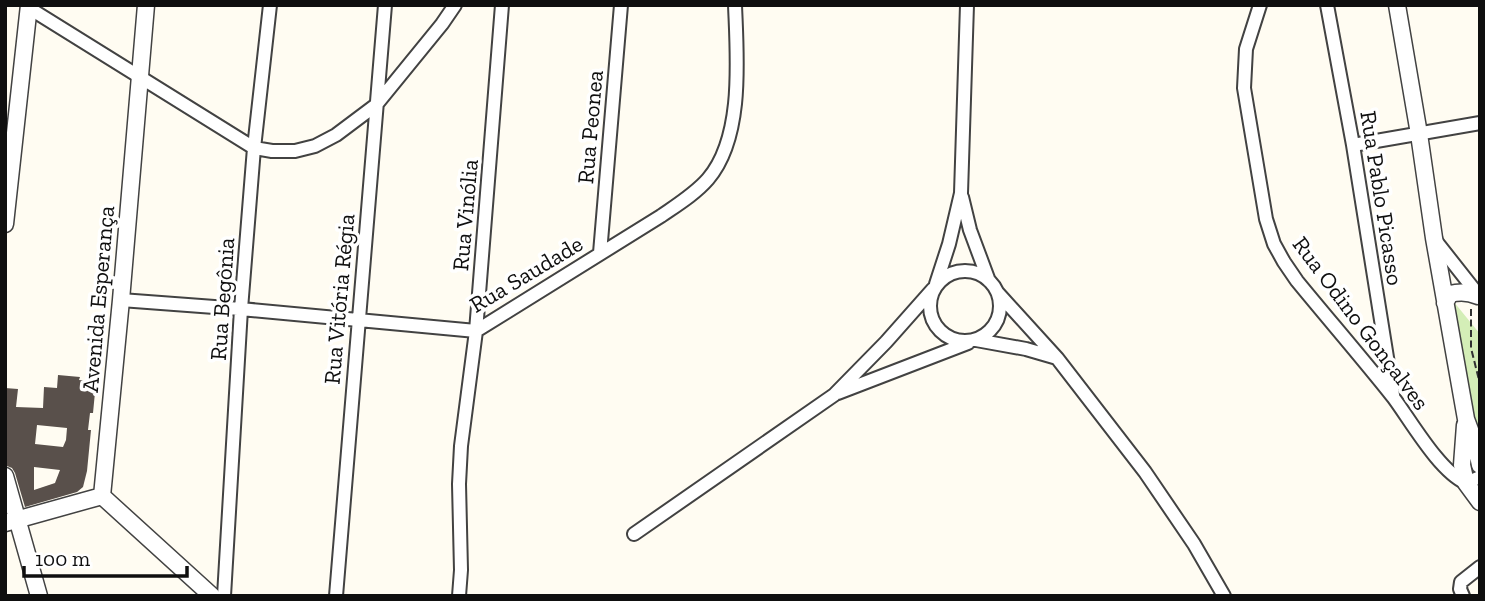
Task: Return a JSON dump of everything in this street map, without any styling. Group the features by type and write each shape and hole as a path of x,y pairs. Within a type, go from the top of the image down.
{"street":[{"name":"Avenida Esperança","path":"103,496 146,5"},
{"name":"Rua Begônia","path":"224,596 241,309 254,148 270,5"},
{"name":"Rua Vitória Régia","path":"336,596 386,5"},
{"path":"5,224 9,144 29,7 254,148 295,151 316,146 336,135 376,105 455,5"},
{"name":"Rua Vinólia","path":"459,596 461,446 476,331 502,5"},
{"name":"Rua Peonea","path":"600,253 621,5"},
{"name":"Rua Saudade","path":"121,300 476,331 661,216 709,178 718,164 728,138 734,104 735,5"},
{"path":"967,5 961,193 949,244 930,300 929,312 939,332 960,342 974,341 1026,349 1057,358"},
{"name":"Rua Odino Gonçalves","path":"1260,5 1246,49 1244,88 1265,219 1274,244 1297,281 1453,476 1473,480"},
{"name":"Rua Pablo Picasso","path":"1327,5 1353,145 1393,398"},
{"path":"1397,5 1445,303 1466,419 1480,465 1462,465"},
{"path":"1353,145 1480,123"},
{"path":"834,395 984,337 995,324 1000,308 970,230 961,193"},
{"path":"1434,238 1476,296"},
{"path":"634,534 834,395 943,278 952,273 972,272 981,275 993,286 1057,358 1169,506 1224,596"},
{"path":"1445,303 1450,294 1458,292 1476,296"},
{"path":"1466,419 1462,465 1473,480 1480,502"},
{"path":"5,476 12,521 39,596"},
{"path":"12,521 103,496 212,596"},
{"path":"1463,596 1461,582 1480,567"}],"path":[{"path":"1476,296 1471,348 1480,384"}],"green space":[{"path":"1449,296 1480,334 1480,470"}],"building":[{"path":"58,375 96,382 93,413 90,413 88,430 91,430 83,487 77,492 25,507 15,473 5,460 5,388 18,389 16,407 43,408 44,387 57,388","holes":["37,425 67,428 63,447 35,444","34,467 60,470 55,483 34,490"]}]}
